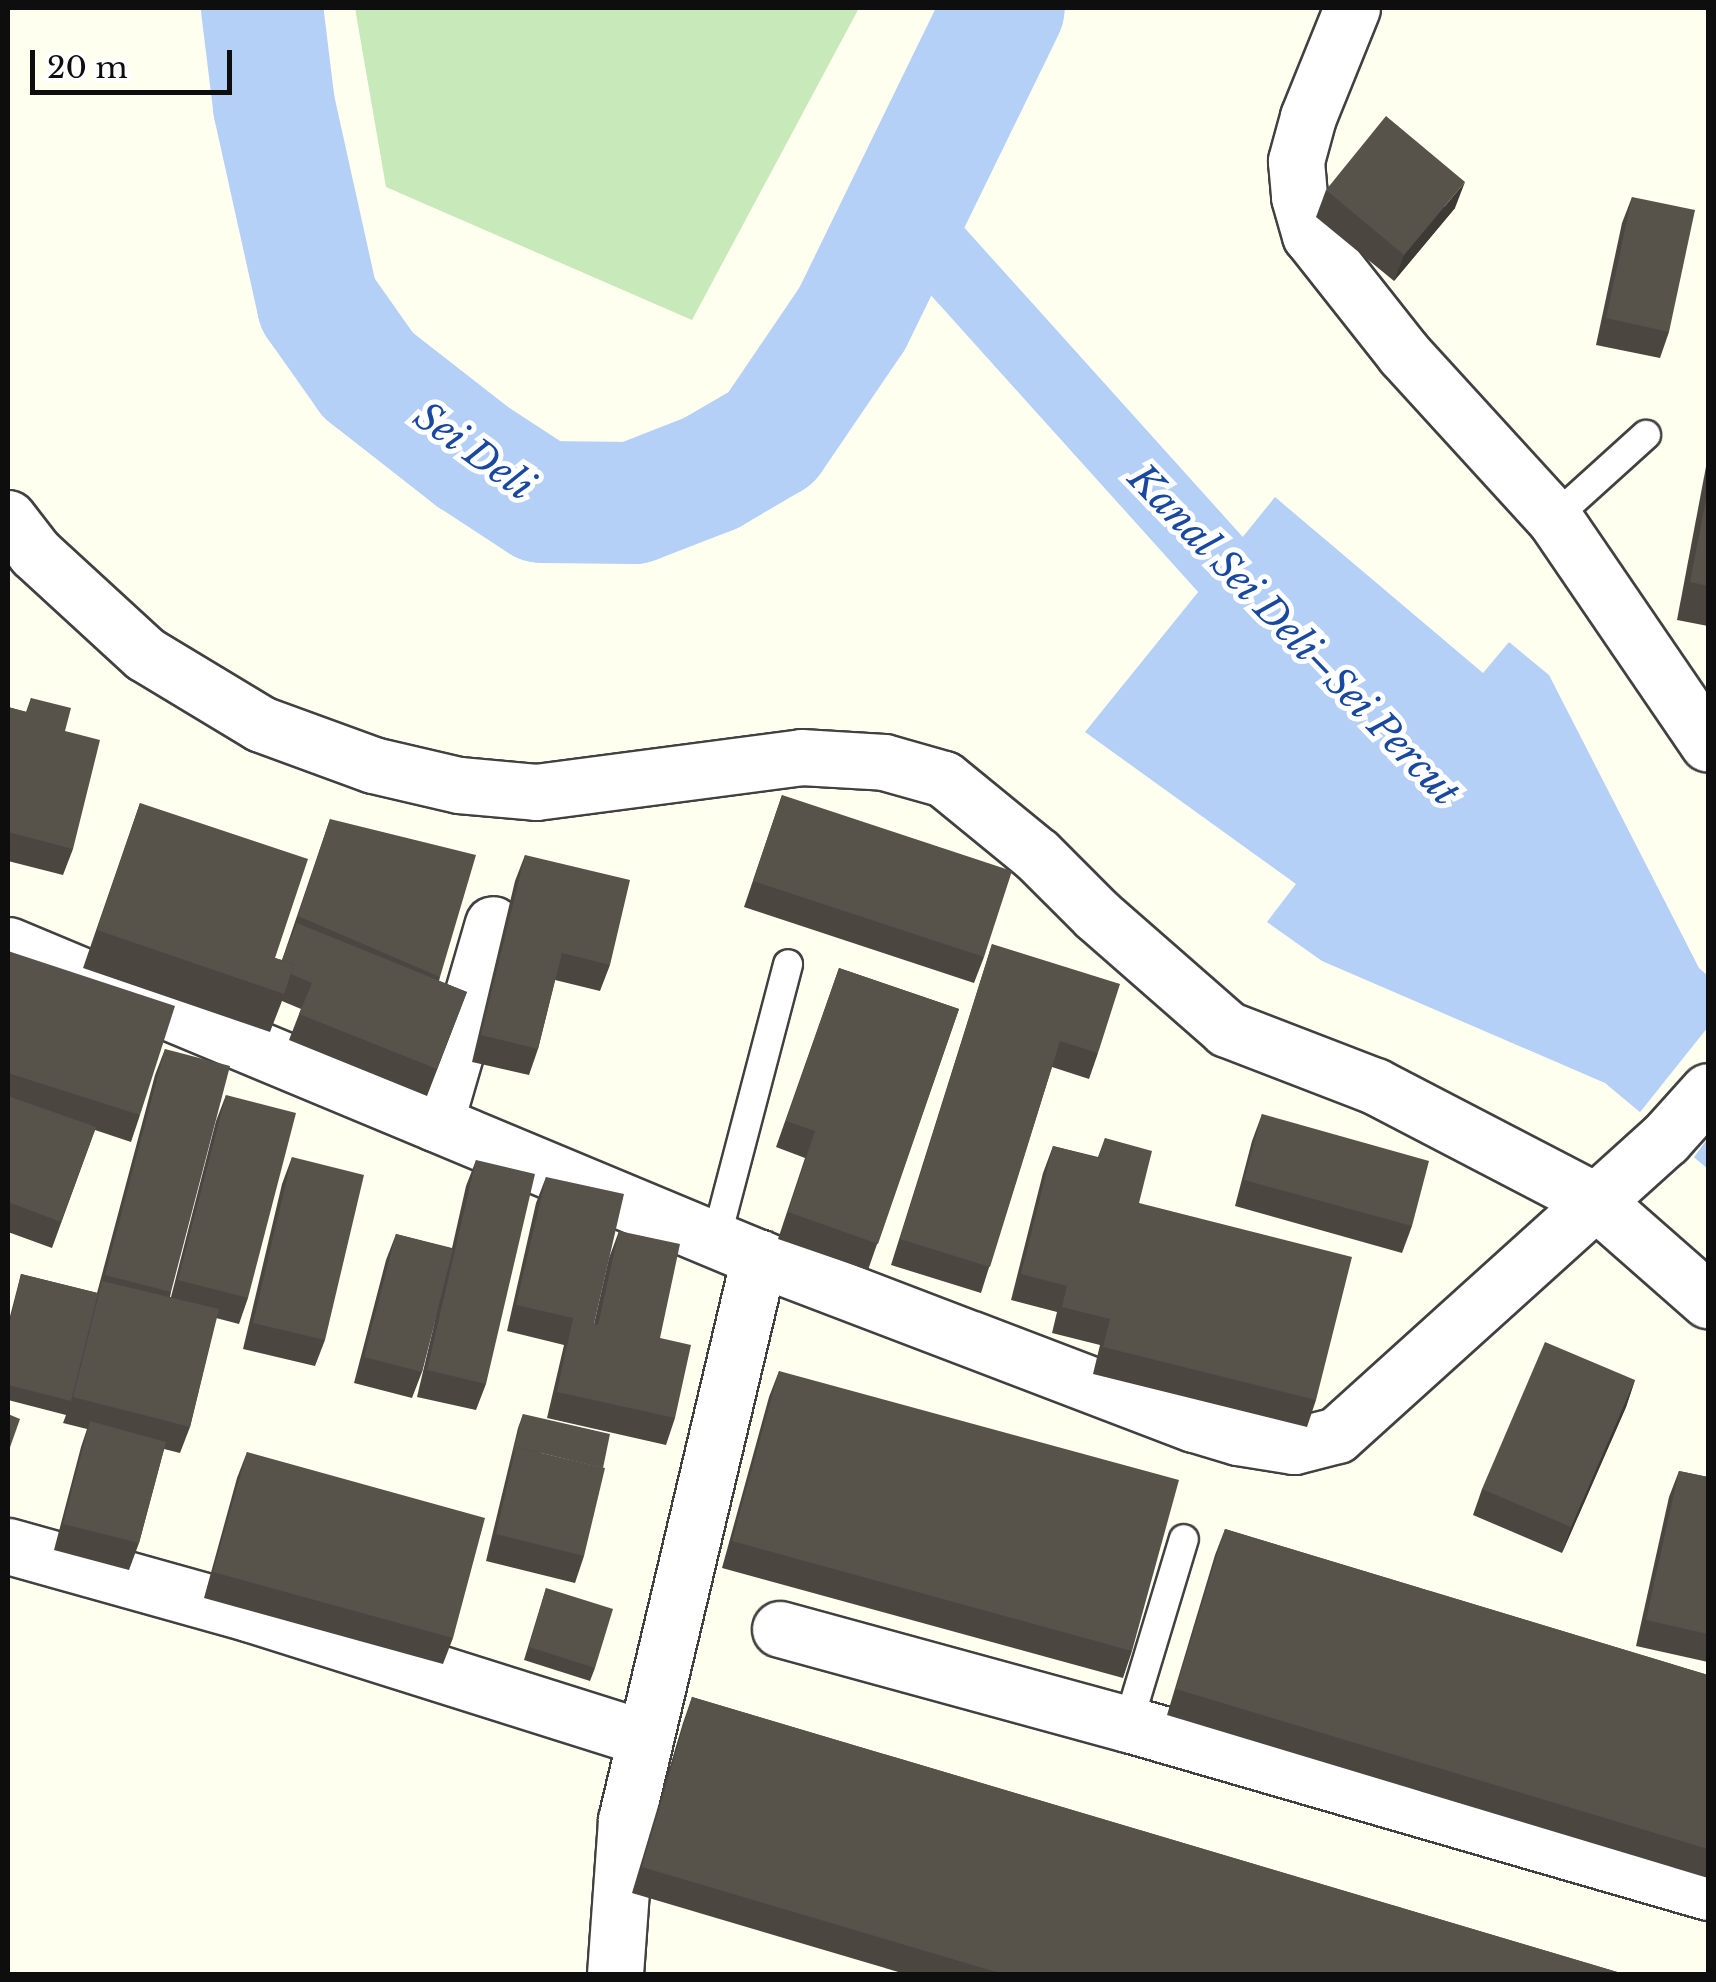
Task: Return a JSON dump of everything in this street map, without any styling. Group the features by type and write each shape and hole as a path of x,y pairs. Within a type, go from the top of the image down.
{"street":[{"path":"1352,8 1308,117 1296,161 1299,197 1310,235 1404,354 1554,518 1708,744"},
{"path":"8,518 36,553 146,654 261,724 372,765 459,785 536,792 800,757 884,762 944,779 1037,855 1096,915 1227,1029 1375,1086 1594,1200 1708,1300"},
{"path":"435,1124 493,924"},
{"path":"8,945 738,1249 1194,1424 1238,1438 1294,1446 1337,1435 1665,1139 1708,1091"},
{"path":"615,1974 626,1820 738,1249"},
{"path":"8,1546 251,1614 645,1738"},
{"path":"780,1630 1128,1724 1708,1892"}],"lane":[{"path":"1554,518 1646,435"},
{"path":"738,1249 788,964"},
{"path":"1128,1724 1184,1539"}],"green space":[{"path":"355,8 859,8 692,320 386,187"}],"water":[{"path":"1275,497 1483,673 1509,642 1549,675 1699,968 1708,976 1708,1169 1605,1083 1322,961 1267,922 1296,884 1085,732"}],"pier":[{"path":"1708,1027 1708,1138 1691,1161 1637,1116"}],"building":[{"path":"1386,116 1465,182 1404,255 1326,190"},
{"path":"1632,197 1695,210 1669,332 1606,318"},
{"path":"1708,489 1708,586 1690,582"},
{"path":"31,698 71,708 65,731 100,740 73,849 8,832 8,707 27,712"},
{"path":"782,795 1012,871 984,957 753,881"},
{"path":"140,803 308,859 275,958 294,964 284,994 97,930"},
{"path":"330,819 476,855 440,977 298,916"},
{"path":"525,855 630,880 610,965 562,953 538,1049 481,1035"},
{"path":"297,923 467,992 437,1069 299,1014 312,983 291,974 294,964 282,960"},
{"path":"992,944 1120,984 1098,1053 1060,1041 990,1267 900,1239"},
{"path":"8,951 175,1006 140,1115 8,1073"},
{"path":"839,968 959,1009 878,1244 788,1212 815,1131 786,1121"},
{"path":"165,1049 230,1066 171,1292 105,1275"},
{"path":"226,1095 296,1113 248,1298 178,1280"},
{"path":"8,1096 96,1127 61,1222 8,1202"},
{"path":"1262,1114 1429,1161 1412,1226 1244,1180"},
{"path":"1105,1138 1152,1151 1139,1203 1352,1257 1316,1400 1103,1347 1110,1319 1062,1307 1067,1286 1021,1274 1053,1146 1099,1158"},
{"path":"292,1157 364,1175 325,1340 253,1323"},
{"path":"476,1160 535,1174 486,1384 427,1370"},
{"path":"546,1177 624,1194 594,1324 598,1325 619,1231 680,1244 660,1338 691,1345 675,1418 557,1392 573,1318 516,1305"},
{"path":"396,1234 453,1249 422,1372 364,1357"},
{"path":"21,1274 98,1293 71,1401 8,1385 8,1330"},
{"path":"102,1281 219,1309 190,1427 73,1397"},
{"path":"1545,1342 1635,1380 1571,1527 1482,1489"},
{"path":"779,1371 1179,1480 1132,1651 732,1541"},
{"path":"8,1414 20,1419 8,1453"},
{"path":"523,1414 610,1434 603,1468 516,1447 511,1460"},
{"path":"90,1421 166,1442 139,1543 63,1524"},
{"path":"516,1447 605,1468 584,1556 496,1534"},
{"path":"247,1452 485,1518 453,1638 213,1572"},
{"path":"1679,1471 1708,1477 1708,1634 1646,1620"},
{"path":"1225,1529 1708,1675 1708,1849 1176,1689"},
{"path":"546,1588 613,1609 595,1668 529,1647"},
{"path":"692,1697 1624,1974 1003,1974 642,1867"}],"waterway":[{"name":"Sei Deli","path":"262,8 274,106 318,304 368,375 473,457 542,502 634,503 711,473 771,438 852,319 1004,8"},
{"name":"Kanal Sei Deli–Sei Percut","path":"904,213 1284,635"}]}
